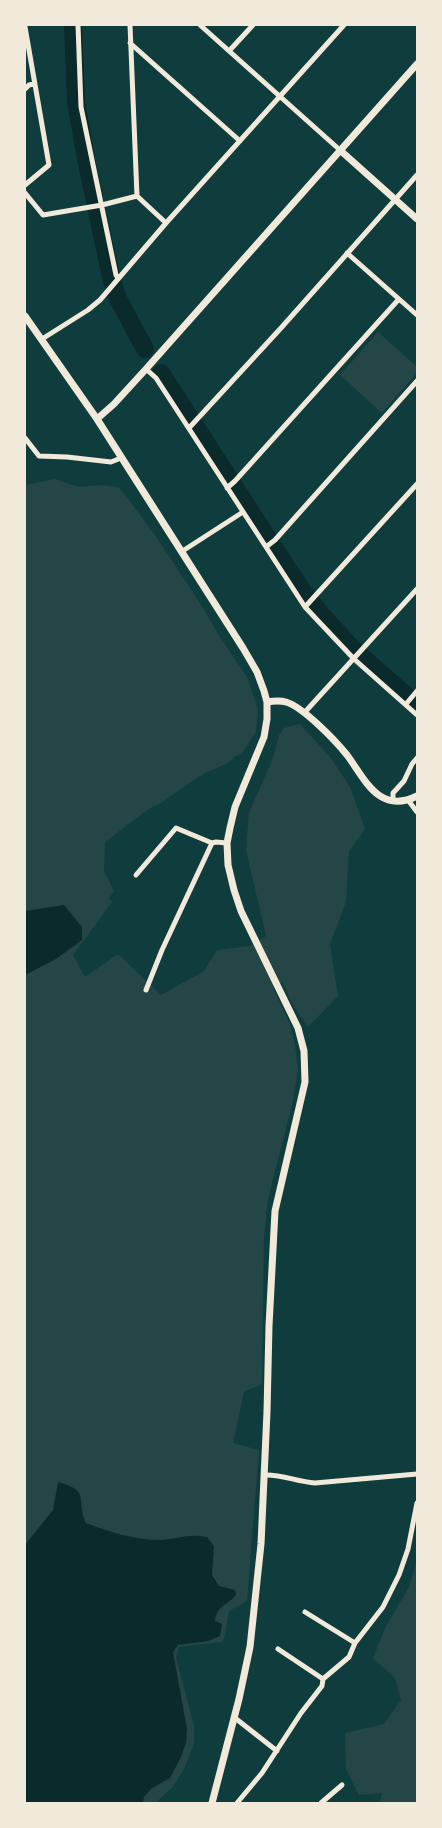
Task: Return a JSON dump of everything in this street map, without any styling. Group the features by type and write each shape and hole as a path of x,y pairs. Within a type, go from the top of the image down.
{"street":[{"path":"78,25 81,107 117,280"},
{"path":"130,25 136,196 166,223"},
{"path":"200,25 417,219"},
{"path":"230,50 253,25"},
{"path":"42,339 88,310 110,289 166,223 344,25"},
{"path":"25,27 48,165 25,185"},
{"path":"130,44 240,141"},
{"path":"97,419 114,404 146,369 417,64"},
{"path":"25,89 29,85 34,84"},
{"path":"190,428 417,175"},
{"path":"25,193 43,215 101,205 136,196"},
{"path":"347,253 417,316"},
{"path":"228,487 399,299"},
{"path":"25,316 97,419 243,648 257,672 267,702 264,737 235,807 227,844 228,865 241,911 298,1028 304,1051 305,1065 303,1096 278,1192 275,1211 261,1544 250,1647 235,1718 212,1803"},
{"path":"146,369 156,378 190,428 243,512 307,606 355,658 417,715"},
{"path":"267,546 275,540 417,381"},
{"path":"25,438 38,456 67,456 111,462 121,458"},
{"path":"307,606 417,484"},
{"path":"181,552 243,512"},
{"path":"305,712 363,651 417,589"},
{"path":"406,704 417,691"},
{"path":"267,702 285,702 305,712 346,754 374,792 380,796 393,801 408,800 417,796"},
{"path":"393,801 393,793 404,781 417,758"},
{"path":"408,800 417,812"},
{"path":"136,875 176,828 212,843 227,844"},
{"path":"146,990 162,950 212,843"},
{"path":"264,1475 274,1474 301,1482 315,1483 417,1474"},
{"path":"237,1803 262,1773 301,1713 322,1686 323,1679 349,1657 355,1643 383,1607 399,1575 408,1549 417,1503"},
{"path":"305,1612 355,1643"},
{"path":"278,1649 323,1679"},
{"path":"235,1718 277,1751"},
{"path":"320,1803 342,1786"}],"shaded area":[{"path":"378,332 417,367 417,373 382,413 340,375"},
{"path":"55,479 78,487 102,485 118,487 126,496 155,535 247,677 258,709 256,732 241,754 234,757 230,762 203,774 161,803 147,810 105,842 104,871 114,891 109,898 112,902 73,955 85,977 118,954 161,995 204,971 217,950 250,946 266,936 246,850 249,812 272,761 279,735 284,728 300,724 331,758 350,787 365,829 349,851 346,902 330,944 338,996 308,1027 294,1007 282,982 273,988 290,1024 298,1070 293,1101 268,1199 264,1237 262,1384 244,1392 233,1443 259,1450 247,1601 229,1611 222,1642 179,1647 176,1657 194,1726 194,1744 184,1769 172,1788 155,1803 25,1803 25,485"},
{"path":"64,905 82,927 82,940 56,959 25,975 25,911"},
{"path":"58,1482 75,1489 79,1493 86,1523 141,1539 160,1540 194,1536 207,1537 214,1546 212,1575 219,1586 235,1590 236,1595 220,1609 216,1616 215,1621 222,1624 220,1636 208,1641 178,1645 173,1652 187,1729 186,1743 170,1778 151,1789 144,1797 143,1803 25,1803 25,1545 53,1510"},
{"path":"417,1560 417,1803 380,1803 382,1793 359,1795 346,1769 345,1733 384,1724 401,1700 395,1678 373,1658 385,1628 409,1587"}],"waterway":[{"path":"73,25 76,101 86,159 111,277 118,299 145,349"},
{"path":"161,373 304,593 351,647 417,705"}]}
